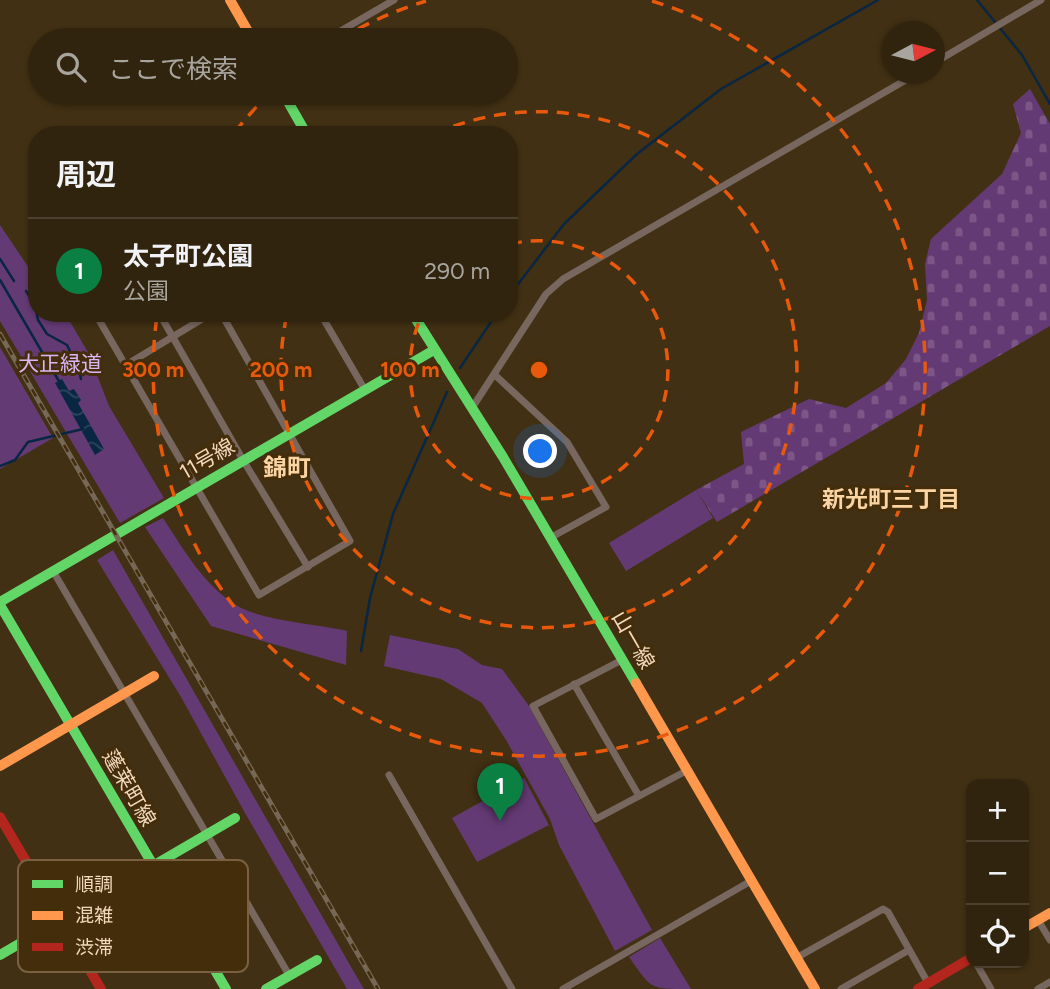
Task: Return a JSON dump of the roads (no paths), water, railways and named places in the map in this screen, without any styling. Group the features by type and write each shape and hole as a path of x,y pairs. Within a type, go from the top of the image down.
{"street":[{"path":"230,0 246,28"},
{"path":"346,28 394,0"},
{"path":"945,57 1041,0"},
{"path":"472,408 546,294 563,279 899,84"},
{"path":"290,105 302,126"},
{"path":"100,322 258,596 350,541 226,322"},
{"path":"164,322 308,567"},
{"path":"126,365 197,322"},
{"path":"325,322 365,390"},
{"name":"山一線","path":"417,322 550,538 814,989"},
{"name":"11号線","path":"0,604 434,350"},
{"path":"495,375 567,442 606,507 550,538"},
{"path":"53,571 223,860"},
{"name":"蓬莱町線","path":"0,604 149,860"},
{"path":"622,660 533,706 596,819 687,771"},
{"path":"0,766 154,676"},
{"path":"574,684 639,796"},
{"path":"389,775 512,989"},
{"path":"0,817 25,860"},
{"path":"165,860 235,818"},
{"path":"563,989 751,881"},
{"path":"248,904 289,975"},
{"path":"796,958 883,909 888,912 928,983"},
{"path":"1029,925 1050,913"},
{"path":"1038,920 1050,940"},
{"path":"0,954 18,944"},
{"path":"841,989 909,950"},
{"path":"266,989 317,960"},
{"path":"918,989 966,961"},
{"path":"979,968 991,989"},
{"path":"91,972 101,989"},
{"name":"蓬莱町線","path":"216,972 226,989"},
{"path":"1038,989 1050,982"}],"water":[{"path":"62,379 69,391 74,389 81,400 78,403 104,449 95,455 55,383"}],"waterway":[{"path":"518,284 564,224 637,154 721,89 878,0"},
{"path":"977,0 1022,55 1050,104"},
{"path":"0,259 14,281"},
{"path":"0,280 60,383"},
{"path":"39,322 47,334 67,345 81,379"},
{"path":"460,368 491,322"},
{"path":"361,651 370,598 393,514 447,392"},
{"path":"0,466 15,460 28,442 83,429"}],"railway":[{"path":"0,334 378,989"}],"place":[{"name":"太子町公園","path":"500,821"}],"district":[{"name":"錦町","path":"287,468"},
{"name":"新光町三丁目","path":"891,499"}],"park label":[{"name":"大正緑道","path":"60,364"}]}
